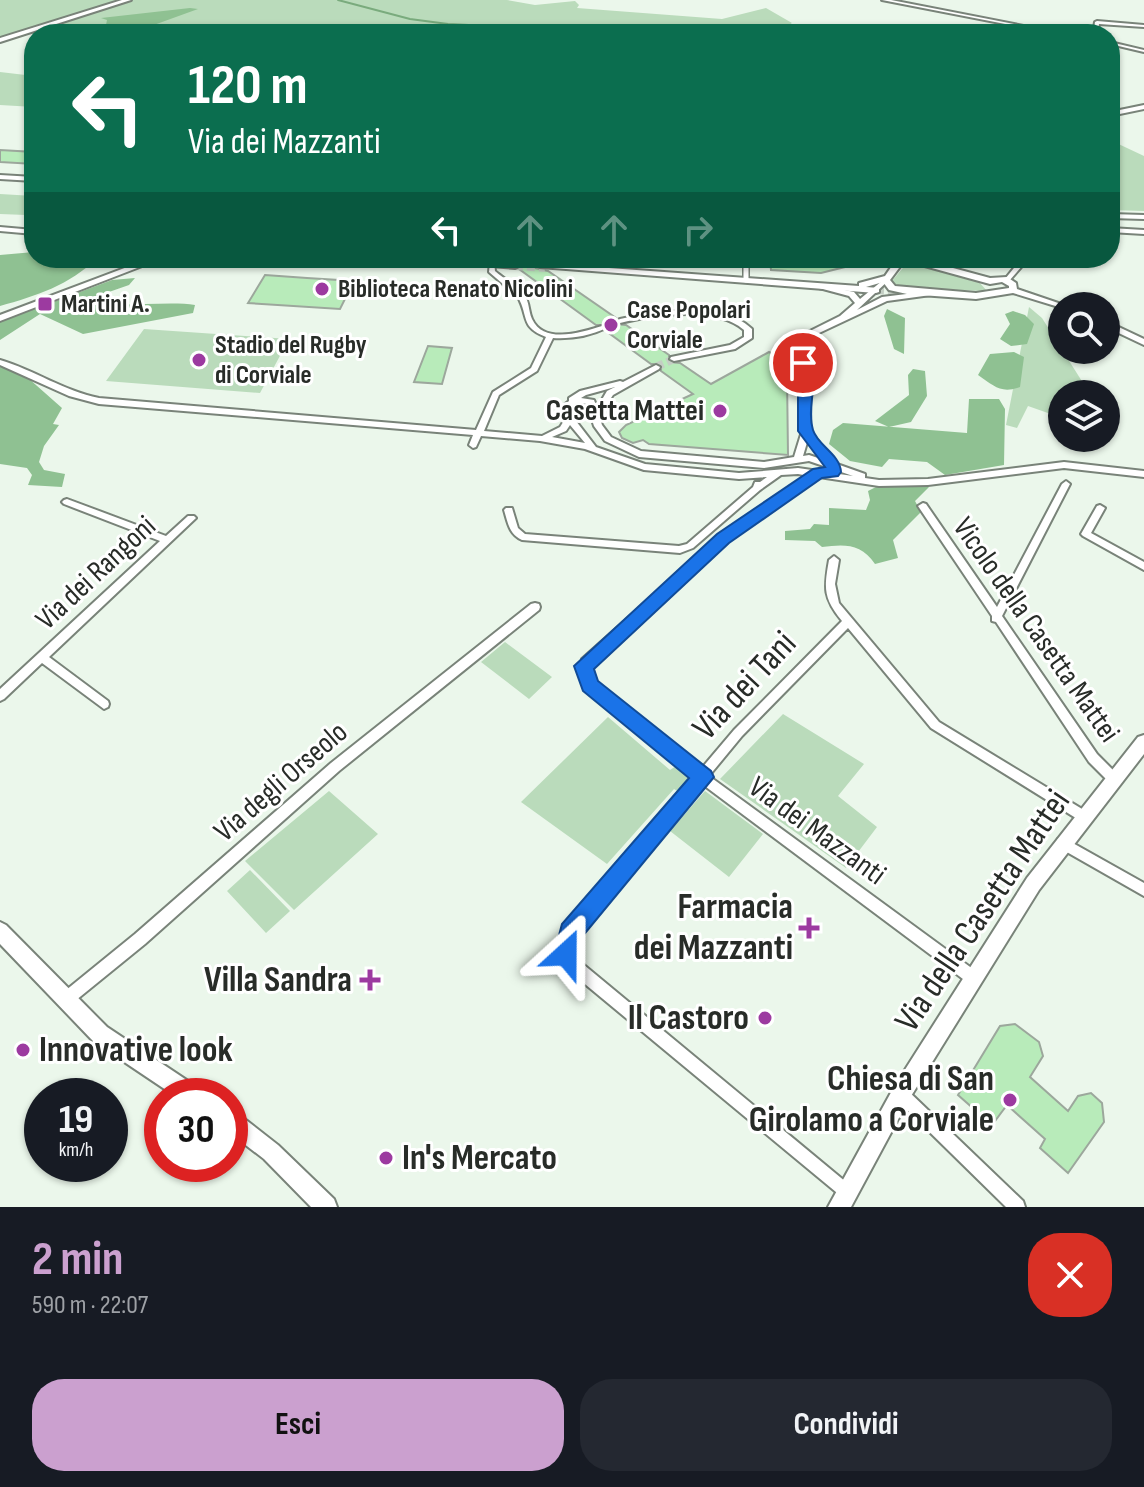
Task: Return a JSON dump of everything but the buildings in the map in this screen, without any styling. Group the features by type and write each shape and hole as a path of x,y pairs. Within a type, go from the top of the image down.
{"main road":[{"name":"Via della Casetta Mattei","path":"843,1200 901,1094 972,977 1062,843 1144,742"},
{"path":"0,931 100,1034 166,1078"},
{"path":"248,1134 271,1152 326,1207"}],"street":[{"path":"51,24 128,0"},
{"path":"887,0 1011,24"},
{"path":"1097,24 1102,21 1144,26"},
{"path":"0,40 24,32"},
{"path":"1120,45 1144,51"},
{"path":"1120,112 1144,107"},
{"path":"0,177 24,178"},
{"path":"1120,216 1144,217"},
{"path":"0,229 24,231"},
{"path":"1120,231 1144,232"},
{"path":"0,316 121,268"},
{"path":"0,316 132,268"},
{"path":"493,268 491,271 497,278 523,297 531,324 551,335 574,336 602,328"},
{"path":"572,268 876,290"},
{"path":"746,268 746,280"},
{"path":"843,318 887,280 896,268"},
{"path":"949,268 990,281 1007,280 1013,285 1013,290"},
{"path":"1007,280 1017,268"},
{"path":"835,286 866,285 887,280"},
{"path":"887,280 892,288 912,292 986,296 1013,290 1048,301"},
{"path":"990,281 992,287 1001,292"},
{"path":"811,285 851,294 859,303"},
{"path":"805,386 793,364 782,357 799,340 885,299 931,293"},
{"path":"620,321 654,314 723,316 738,320 748,329 748,338 740,344 674,359"},
{"path":"1120,331 1144,342"},
{"path":"798,459 806,431 805,358 815,333"},
{"path":"473,445 497,392 534,369 551,335"},
{"path":"790,349 805,358"},
{"path":"793,364 805,358"},
{"path":"0,362 18,368 67,395 99,401 540,438 596,449 644,467 753,476 780,472 833,472 831,463 806,431"},
{"path":"597,414 606,397 626,382 656,367"},
{"path":"596,449 578,432 570,417 569,404 579,394 626,382"},
{"path":"569,404 589,401 597,414 598,426 608,439 639,454 764,465 798,459 831,463 857,475 895,483"},
{"path":"540,438 559,432 570,417"},
{"path":"819,473 895,483 953,481 1056,465 1144,474"},
{"path":"509,510 514,529 522,537 684,549 780,472"},
{"name":"Via dei Mazzanti","path":"819,473 723,538 584,666 590,685 703,777 972,977"},
{"path":"753,476 758,482 757,488"},
{"path":"996,618 1066,484"},
{"path":"67,502 167,540"},
{"name":"Vicolo della Casetta Mattei","path":"923,506 1093,758 1113,778"},
{"path":"1100,508 1086,534 1144,566"},
{"name":"Via dei Rangoni","path":"0,696 191,518"},
{"path":"834,560 831,596 847,622 935,725 1083,816"},
{"name":"Via degli Orseolo","path":"65,1000 140,939 335,767 535,607"},
{"name":"Via dei Tani","path":"843,1200 573,965 566,954 570,932 747,723 847,622"},
{"path":"41,657 104,704"},
{"path":"1062,843 1144,890"},
{"path":"901,1094 1017,1207"}],"green space":[{"path":"0,0 507,0 535,5 575,1 579,5 577,8 722,19 766,8 792,23 45,23 24,24 24,30 0,38"},
{"path":"198,9 157,24 106,24 107,20 101,18"},
{"path":"0,72 24,75 24,106 0,105"},
{"path":"1120,145 1144,156 1144,211 1120,210"},
{"path":"0,194 24,195 24,215 0,214"},
{"path":"24,253 24,268 86,268 39,294 0,306 0,255"},
{"path":"903,268 938,268 979,282 987,291 897,288 891,282"},
{"path":"135,278 129,285 86,300 105,304 195,305 193,313 83,334 40,314 0,340 0,322 112,280"},
{"path":"1029,307 1048,328 1048,364 1071,364 1081,380 1048,380 1048,413 1028,406 1017,428 1006,425"},
{"path":"887,309 905,318 904,354 894,349 884,316"},
{"path":"1013,311 1025,315 1034,324 1027,344 1011,346 1000,339 1010,324 1005,314"},
{"name":"Stadio del Rugby di Corviale","path":"144,329 289,339 260,393 106,381"},
{"path":"1014,352 1024,357 1020,387 1003,389 978,375 990,354"},
{"path":"0,367 19,370 62,408 53,424 59,425 44,446 39,462 44,470 65,474 62,487 28,485 32,475 27,468 0,464"},
{"path":"913,369 925,371 927,396 911,422 889,427 875,421 909,395 908,375"},
{"path":"969,399 999,399 1005,409 1004,465 945,475 927,462 889,459 882,467 850,461 829,444 833,430 843,423 967,433"},
{"path":"876,487 929,487 915,501 921,512 893,540 898,558 875,564 864,552 852,546 822,547 815,541 785,540 785,531 810,529 814,524 829,525 829,508 866,510 870,500 868,491"},
{"path":"505,642 552,677 529,699 481,662"},
{"path":"783,714 864,764 838,796 877,827 846,868 720,779"},
{"path":"608,717 670,770 676,766 692,778 679,792 674,789 607,864 521,802"},
{"path":"329,791 378,834 294,910 245,861"},
{"path":"705,791 763,834 729,877 670,831"},
{"path":"250,870 290,911 266,933 227,891"}],"waterway":[{"path":"338,0 410,19 448,24"}],"tunnel":[{"path":"876,290 909,292"},
{"path":"602,328 620,321"},
{"path":"656,367 674,359"}],"place":[{"name":"Biblioteca Renato Nicolini","path":"322,289"},
{"name":"Martini A.","path":"45,304"},
{"name":"Case Popolari Corviale","path":"611,325"},
{"name":"Stadio del Rugby di Corviale","path":"199,360"},
{"name":"Casetta Mattei","path":"720,411"},
{"name":"Farmacia dei Mazzanti","path":"809,928"},
{"name":"Villa Sandra","path":"370,980"},
{"name":"Il Castoro","path":"765,1018"},
{"name":"Innovative look","path":"23,1050"},
{"name":"Chiesa di San Girolamo a Corviale","path":"1010,1100"},
{"name":"In's Mercato","path":"386,1158"}],"route":[{"path":"566,954 565,942 570,932 703,777 590,685 584,666 723,538 819,473 833,472 833,466 816,448 806,431 807,375 803,363"}]}
